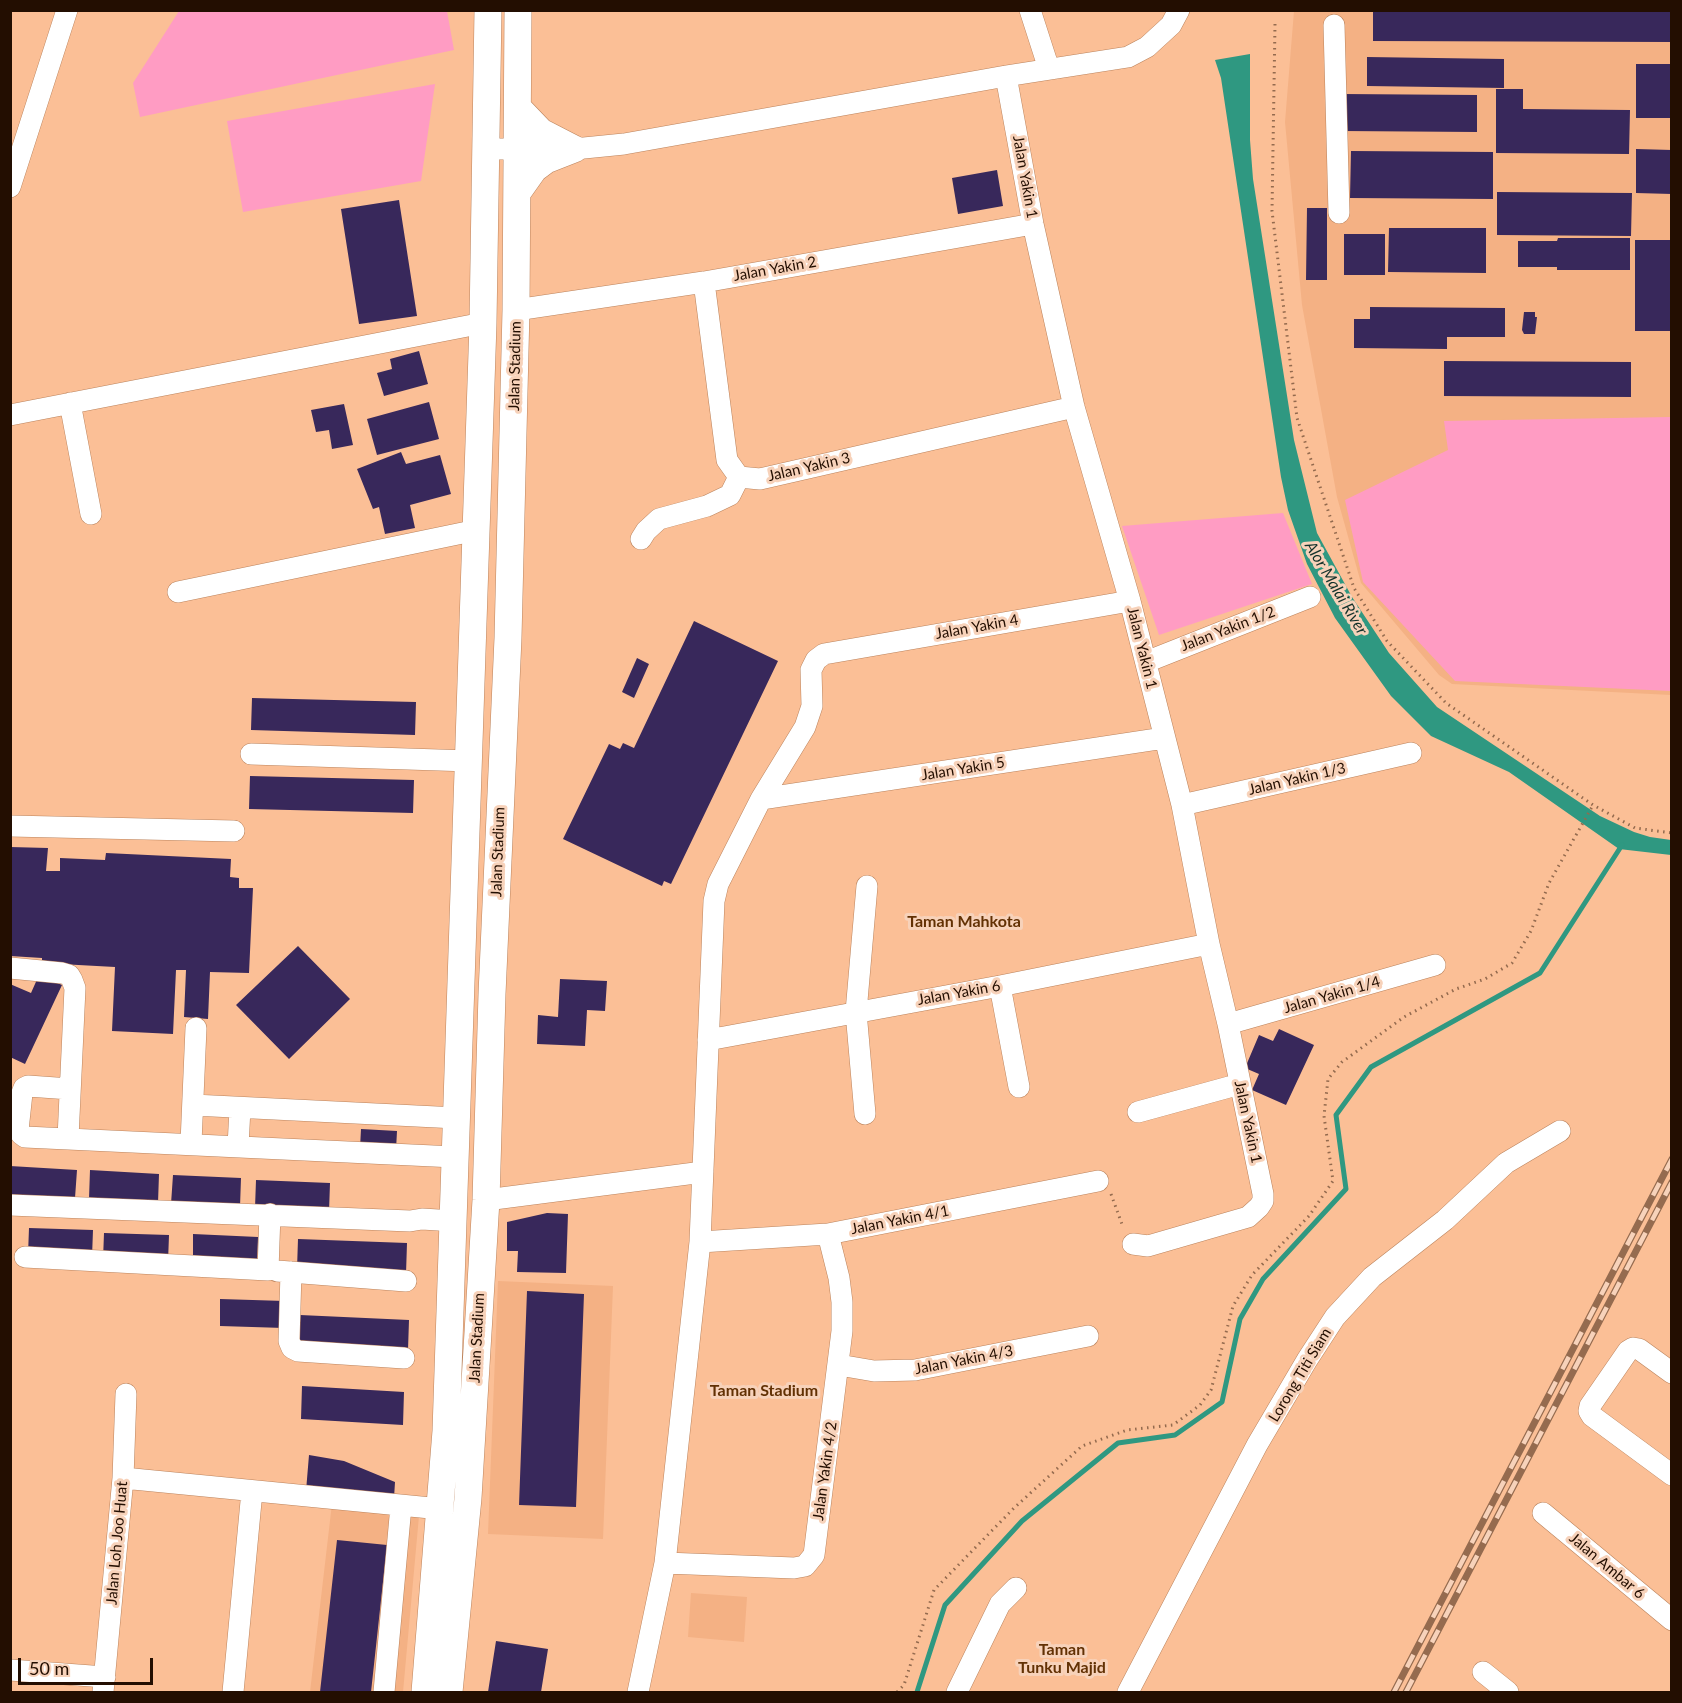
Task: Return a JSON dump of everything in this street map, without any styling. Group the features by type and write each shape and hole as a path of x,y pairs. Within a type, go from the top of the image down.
{"main road":[{"name":"Jalan Stadium","path":"425,1692 446,1431 454,1221 483,323 488,10"},
{"name":"Jalan Stadium","path":"449,1692 468,1498 486,1200 492,994 508,638 516,310 518,10"},
{"path":"518,108 541,132 574,149"},
{"path":"517,193 534,169 546,160 574,149"}],"street":[{"path":"10,187 67,10"},
{"path":"1030,10 1049,69"},
{"path":"486,149 574,149 624,144 1006,76 1128,57 1147,47 1171,25 1179,10"},
{"path":"1334,25 1339,213"},
{"name":"Jalan Yakin 1","path":"1006,76 1033,224 1074,407 1130,601 1182,805 1209,944 1263,1194 1263,1201 1259,1207 1248,1216 1148,1246 1133,1244"},
{"name":"Jalan Yakin 2","path":"516,310 704,282 1033,224"},
{"path":"641,539 659,519 707,506 730,495 739,477 727,460 704,282"},
{"path":"10,415 483,323"},
{"path":"70,403 91,514"},
{"name":"Jalan Yakin 3","path":"739,477 760,478 1074,407"},
{"path":"178,592 477,530"},
{"name":"Jalan Yakin 1/2","path":"1146,662 1310,597"},
{"name":"Jalan Yakin 4","path":"761,799 805,728 812,706 811,670 816,660 824,654 1130,601"},
{"name":"Jalan Yakin 5","path":"761,799 1164,738"},
{"name":"Jalan Yakin 1/3","path":"1182,805 1411,753"},
{"path":"251,754 470,761"},
{"path":"638,1692 665,1563 700,1242 714,901 722,876 761,799"},
{"path":"10,826 234,831"},
{"path":"865,1114 856,1012 867,886"},
{"name":"Jalan Yakin 6","path":"708,1040 1000,986 1209,944"},
{"name":"Jalan Yakin 1/4","path":"1228,1024 1435,965"},
{"path":"10,968 69,975 75,988 68,1138"},
{"path":"1000,986 1019,1087"},
{"path":"191,1143 196,1028"},
{"path":"1138,1112 1240,1084"},
{"path":"70,1089 28,1086 24,1088 18,1130 25,1137 455,1157"},
{"path":"193,1105 457,1118"},
{"path":"238,1147 240,1108"},
{"name":"Lorong Titi Siam","path":"1132,1691 1257,1445 1306,1360 1335,1317 1371,1277 1445,1220 1506,1163 1560,1131"},
{"path":"486,1200 703,1172"},
{"name":"Jalan Yakin 4/1","path":"700,1242 828,1234 1098,1181"},
{"path":"10,1205 454,1221"},
{"path":"268,1270 270,1214"},
{"name":"Jalan Yakin 4/2","path":"665,1563 794,1568 806,1566 814,1555 842,1331 839,1278 828,1234"},
{"path":"25,1257 268,1270 406,1281"},
{"path":"291,1272 289,1341 292,1348 298,1351 404,1358"},
{"name":"Jalan Yakin 4/3","path":"839,1365 874,1371 915,1370 1088,1336"},
{"path":"1671,1373 1639,1349 1633,1348 1590,1406 1590,1414 1671,1475"},
{"name":"Jalan Loh Joo Huat","path":"104,1685 123,1478 126,1394"},
{"path":"123,1478 441,1509"},
{"path":"233,1692 252,1491"},
{"path":"384,1692 401,1506"},
{"name":"Jalan Ambar 6","path":"1543,1513 1671,1620"},
{"path":"957,1692 1000,1604 1016,1588"},
{"path":"10,1670 104,1685"},
{"path":"1483,1672 1508,1692"}],"path":[{"path":"1275,24 1272,212 1297,418 1354,588 1387,641 1446,703 1592,806 1635,828 1671,833"},
{"path":"897,1692 904,1685 934,1590 1014,1508 1082,1446 1127,1430 1173,1425 1200,1405 1211,1390 1233,1306 1252,1275 1309,1216 1333,1180 1324,1116 1328,1079 1342,1062 1404,1017 1456,989 1485,979 1512,963 1531,932 1549,883 1592,806"},
{"path":"1098,1181 1106,1185 1127,1239 1133,1244"}],"shaded area":[{"path":"179,11 447,11 454,50 140,117 133,83"},
{"path":"1294,11 1671,11 1671,695 1452,684 1439,675 1361,583 1337,497 1302,305 1285,122"},
{"path":"435,84 421,181 243,212 227,121"},
{"path":"1671,417 1671,691 1455,681 1363,582 1345,500 1448,450 1444,421"},
{"path":"1283,513 1312,584 1159,635 1122,526"},
{"path":"498,1281 613,1286 603,1539 488,1534"},
{"path":"333,1495 420,1505 403,1692 310,1692"},
{"path":"691,1593 747,1597 744,1642 688,1637"}],"water":[{"name":"Alor Malai River","path":"1250,54 1250,140 1253,179 1294,440 1317,533 1352,597 1389,653 1437,707 1600,816 1634,832 1671,840 1671,855 1619,849 1509,772 1431,736 1391,696 1335,618 1307,564 1288,510 1281,477 1221,78 1215,60"}],"building":[{"path":"1373,10 1671,10 1670,42 1373,41"},
{"path":"1367,57 1504,59 1504,88 1367,86"},
{"path":"1636,64 1672,64 1672,118 1636,118"},
{"path":"1496,89 1523,89 1523,109 1630,110 1629,154 1496,153"},
{"path":"1342,94 1477,95 1477,132 1342,131"},
{"path":"1636,149 1672,150 1672,194 1636,193"},
{"path":"1351,151 1493,152 1493,199 1350,198"},
{"path":"997,170 1003,206 958,214 952,178"},
{"path":"1497,192 1632,193 1631,236 1497,235"},
{"path":"399,200 417,316 359,324 341,209"},
{"path":"1307,208 1327,208 1327,280 1306,280"},
{"path":"1389,228 1486,228 1486,273 1388,272"},
{"path":"1344,234 1385,234 1385,275 1344,275"},
{"path":"1558,238 1630,238 1630,270 1557,270 1557,267 1518,267 1518,241 1557,241"},
{"path":"1635,240 1672,240 1672,331 1635,331"},
{"path":"1370,307 1505,308 1505,337 1447,337 1447,349 1354,348 1354,319 1370,319"},
{"path":"1524,312 1535,312 1535,317 1537,317 1535,334 1524,334 1522,330"},
{"path":"419,351 428,384 384,396 377,373 392,369 390,359"},
{"path":"1444,361 1631,362 1631,397 1444,396"},
{"path":"429,402 439,439 377,455 367,419"},
{"path":"344,404 353,445 332,449 329,430 316,432 311,410"},
{"path":"401,452 406,464 440,455 451,494 410,505 415,528 385,534 379,507 373,509 357,469"},
{"path":"694,621 778,661 671,884 664,881 662,886 563,839 609,744 620,749 623,743 634,748"},
{"path":"637,658 649,664 634,698 622,692"},
{"path":"252,698 416,702 415,735 251,730"},
{"path":"250,776 414,780 413,813 249,809"},
{"path":"10,847 48,848 46,871 60,871 60,858 105,860 106,853 231,859 230,877 239,878 239,888 253,888 249,973 210,972 208,1019 184,1017 186,970 176,970 173,1034 112,1031 115,967 42,963 42,958 10,956"},
{"path":"298,946 350,999 289,1059 236,1005"},
{"path":"39,975 62,985 25,1064 10,1057 10,984 31,993"},
{"path":"560,979 607,981 605,1011 587,1010 585,1046 537,1044 538,1015 558,1017"},
{"path":"1279,1029 1314,1045 1286,1105 1252,1090 1259,1074 1245,1068 1259,1035 1273,1041"},
{"path":"361,1129 397,1131 396,1150 360,1148"},
{"path":"10,1166 77,1170 75,1198 10,1195"},
{"path":"90,1170 159,1174 158,1203 89,1199"},
{"path":"173,1175 241,1178 240,1207 171,1204"},
{"path":"256,1180 330,1183 329,1212 255,1208"},
{"path":"547,1213 568,1214 566,1273 517,1272 518,1251 507,1251 507,1222"},
{"path":"29,1228 93,1230 92,1257 28,1255"},
{"path":"104,1233 169,1235 168,1262 103,1260"},
{"path":"193,1234 258,1237 257,1264 193,1262"},
{"path":"298,1239 407,1243 406,1274 297,1269"},
{"path":"527,1291 584,1294 576,1507 519,1505"},
{"path":"220,1299 285,1301 284,1328 220,1326"},
{"path":"300,1315 409,1320 408,1350 299,1346"},
{"path":"302,1386 404,1392 403,1425 301,1419"},
{"path":"309,1455 344,1461 395,1482 394,1498 306,1491"},
{"path":"337,1540 387,1545 371,1692 320,1692"},
{"path":"496,1641 548,1649 541,1692 488,1692"}],"waterway":[{"path":"917,1692 945,1605 1022,1521 1118,1443 1175,1435 1222,1402 1240,1319 1263,1279 1346,1189 1336,1115 1371,1067 1540,973 1622,845"}],"railway":[{"path":"1394,1692 1672,1159"},
{"path":"1406,1692 1672,1182"}],"district":[{"name":"Taman Mahkota","path":"964,922"},
{"name":"Taman Stadium","path":"764,1391"},
{"name":"Taman Tunku Majid","path":"1062,1659"}]}
